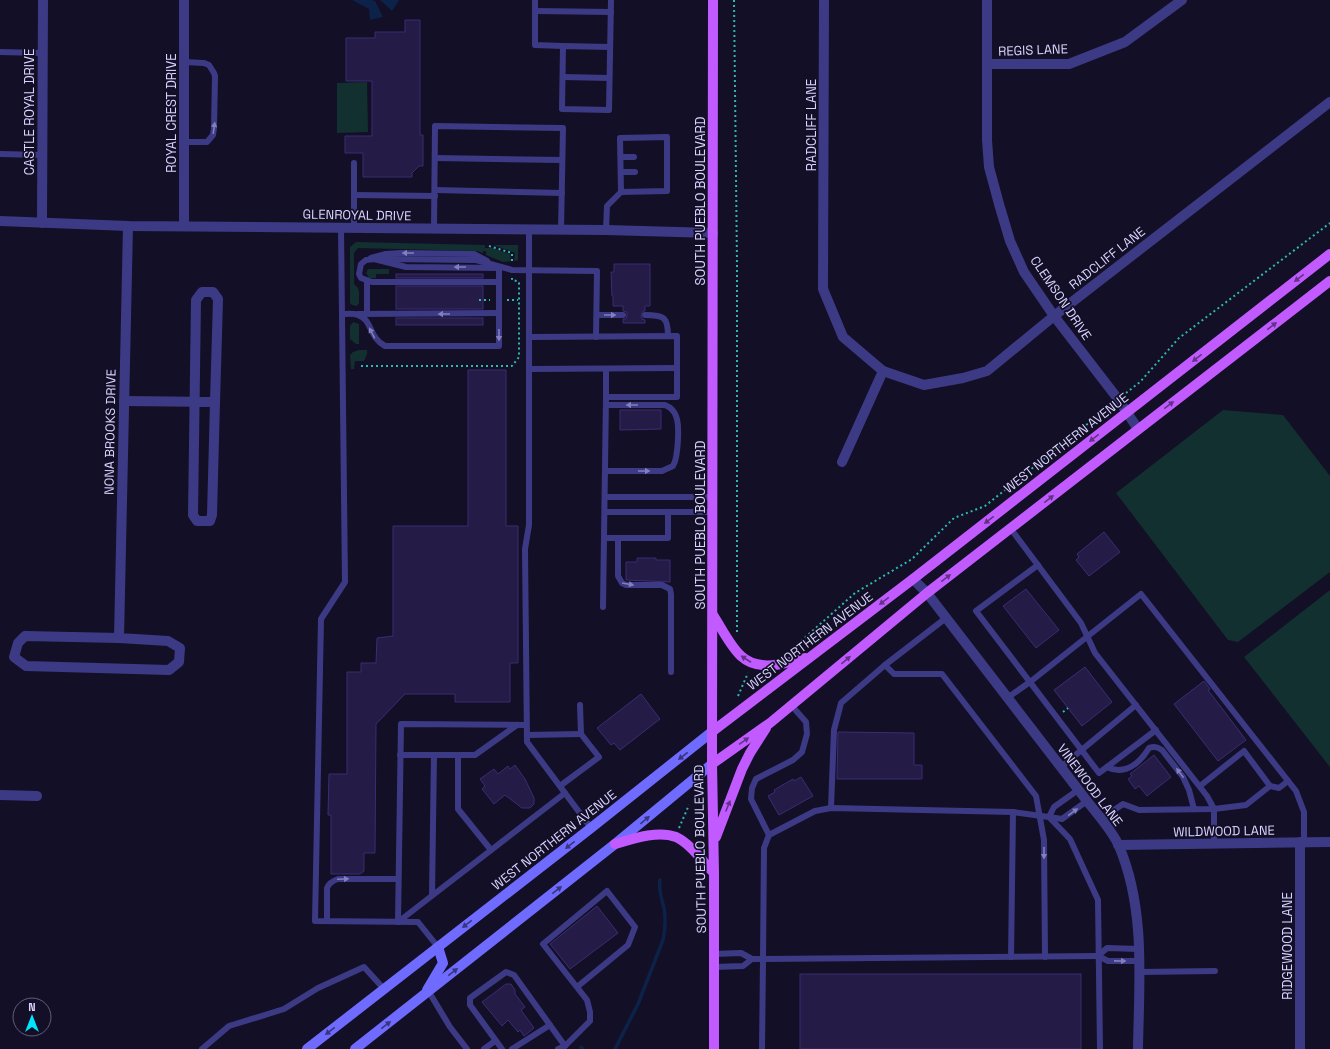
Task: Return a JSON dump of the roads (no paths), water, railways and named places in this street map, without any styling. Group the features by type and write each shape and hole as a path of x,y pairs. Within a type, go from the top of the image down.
{"main road":[{"name":"SOUTH PUEBLO BOULEVARD","path":"713,0 712,764 714,843 714,1049"},
{"name":"WEST NORTHERN AVENUE","path":"307,1049 713,731 913,579 1330,254"},
{"path":"355,1049 615,844 712,764 770,723 926,593 1011,529 1330,281"},
{"path":"713,615 742,657 753,663 762,665 785,664 810,657"},
{"path":"714,843 742,769 750,753 770,723"},
{"path":"615,844 635,838 659,835 675,837 688,846 714,873"},
{"path":"426,994 443,963 438,947"}],"street":[{"name":"CASTLE ROYAL DRIVE","path":"42,223 43,0"},
{"name":"ROYAL CREST DRIVE","path":"184,0 184,226"},
{"name":"RADCLIFF LANE","path":"824,0 823,289 842,337 883,372 924,385 963,378 987,371 1054,316 1330,102"},
{"name":"CLEMSON DRIVE","path":"987,0 989,167 1010,241 1024,272 1054,316 1118,399 1138,429"},
{"name":"REGIS LANE","path":"987,64 1069,64 1125,42 1182,0"},
{"name":"GLENROYAL DRIVE","path":"0,221 128,226 606,230 713,233"},
{"name":"NONA BROOKS DRIVE","path":"119,638 128,226"},
{"path":"202,292 212,292 218,299 215,402 212,515 210,521 198,521 193,515 194,402 196,300 202,292"},
{"path":"842,462 883,372"},
{"path":"124,401 215,402"},
{"name":"VINEWOOD LANE","path":"913,579 946,618 1061,767 1101,819 1118,845 1130,880 1135,902 1139,949 1138,1049"},
{"path":"25,636 119,638 168,641 180,648 179,662 169,670 26,666 14,657 18,643 25,636"},
{"path":"0,795 37,796"},
{"name":"RIDGEWOOD LANE","path":"1300,1049 1302,842"},
{"name":"WILDWOOD LANE","path":"1118,845 1330,842"}],"lane":[{"path":"535,0 535,45 610,47"},
{"path":"563,46 562,109 609,110 611,0"},
{"path":"535,11 611,12"},
{"path":"0,52 43,52"},
{"path":"184,62 204,63 208,65 215,76 213,135 207,142 184,142"},
{"path":"562,77 609,78"},
{"path":"434,228 435,126 563,128 562,230"},
{"path":"606,230 607,206 621,192 667,190 667,137 620,138 621,192"},
{"path":"0,154 42,155"},
{"path":"659,156 667,156"},
{"path":"621,157 634,157"},
{"path":"435,158 562,160"},
{"path":"354,163 354,228"},
{"path":"621,172 635,172"},
{"path":"659,172 667,172"},
{"path":"354,196 435,193 562,192"},
{"path":"341,228 344,582 321,619 315,921 418,922 438,947"},
{"path":"530,230 528,525 525,549 526,742 591,828"},
{"path":"499,268 474,254 386,254 373,256 366,260 362,264 359,274 362,278 372,282 499,282"},
{"path":"366,260 374,259 406,267 597,271 596,337"},
{"path":"356,314 362,316 367,322 374,338 379,344 385,346 499,346 499,268"},
{"path":"367,281 367,314"},
{"path":"342,314 499,313"},
{"path":"596,315 623,315"},
{"path":"646,315 656,315 663,318 667,322 668,336"},
{"path":"529,337 677,336 677,397 606,398"},
{"path":"603,607 606,368"},
{"path":"529,369 677,368"},
{"path":"605,471 662,471 668,469 676,462 677,456 676,416 670,407 665,405 606,405"},
{"path":"605,497 713,497"},
{"path":"605,512 713,512"},
{"path":"604,538 668,538 668,512"},
{"path":"1011,529 1081,623 1086,637 1096,653 1200,786 1214,809 1214,844"},
{"path":"618,538 619,580 626,585 662,585 670,589 671,672"},
{"path":"1038,565 976,611 1099,773 1156,730"},
{"path":"1007,698 1030,682 1141,594 1296,791 1304,812 1302,842"},
{"path":"831,808 834,730 841,703 885,665 946,618"},
{"path":"885,665 894,674 942,674 1036,796 1044,840 1045,957"},
{"path":"560,786 599,757 581,734 580,705"},
{"path":"769,835 751,799 752,788 756,779 792,760 802,752 807,734 806,722 791,705"},
{"path":"1061,767 1136,705"},
{"path":"398,922 401,724 526,725"},
{"path":"400,755 475,755 518,725"},
{"path":"526,735 581,734"},
{"path":"1107,767 1114,770 1130,768 1138,762 1149,748 1155,746 1162,750 1183,777 1189,790 1194,809"},
{"path":"1200,786 1244,751 1270,786 1280,788 1288,781"},
{"path":"432,895 434,755"},
{"path":"458,755 458,809 491,850"},
{"path":"1101,819 1123,804 1139,810 1214,809 1246,805 1270,786"},
{"path":"1049,817 1054,807 1078,790"},
{"path":"398,922 565,793"},
{"path":"762,1049 764,848 769,835 815,811 831,808 1014,812 1040,814 1062,819 1087,801"},
{"path":"1011,957 1014,812"},
{"path":"1049,817 1070,839 1098,900 1100,1049"},
{"path":"327,921 327,888 332,881 338,879 398,879"},
{"path":"558,1049 565,1046 590,1021 590,1012 587,1000 542,944 607,891 635,927 628,945 577,987"},
{"path":"1098,956 1107,948 1139,949"},
{"path":"714,954 741,953 752,959 1098,956 1108,961 1139,966 1215,971"},
{"path":"714,967 743,966 752,959"},
{"path":"202,1049 230,1026 284,1009 318,988 364,967 384,989"},
{"path":"502,1049 470,1005 470,998 506,972 514,975 565,1046"},
{"path":"426,994 467,1049"},
{"path":"512,1049 550,1025"},
{"path":"484,1049 495,1041"}],"water":[{"path":"352,0 375,1 383,17 370,20 369,9"},
{"path":"380,0 399,0 392,11"}],"waterway":[{"path":"615,1049 638,1004 663,940 665,916 660,891 660,880"}]}
